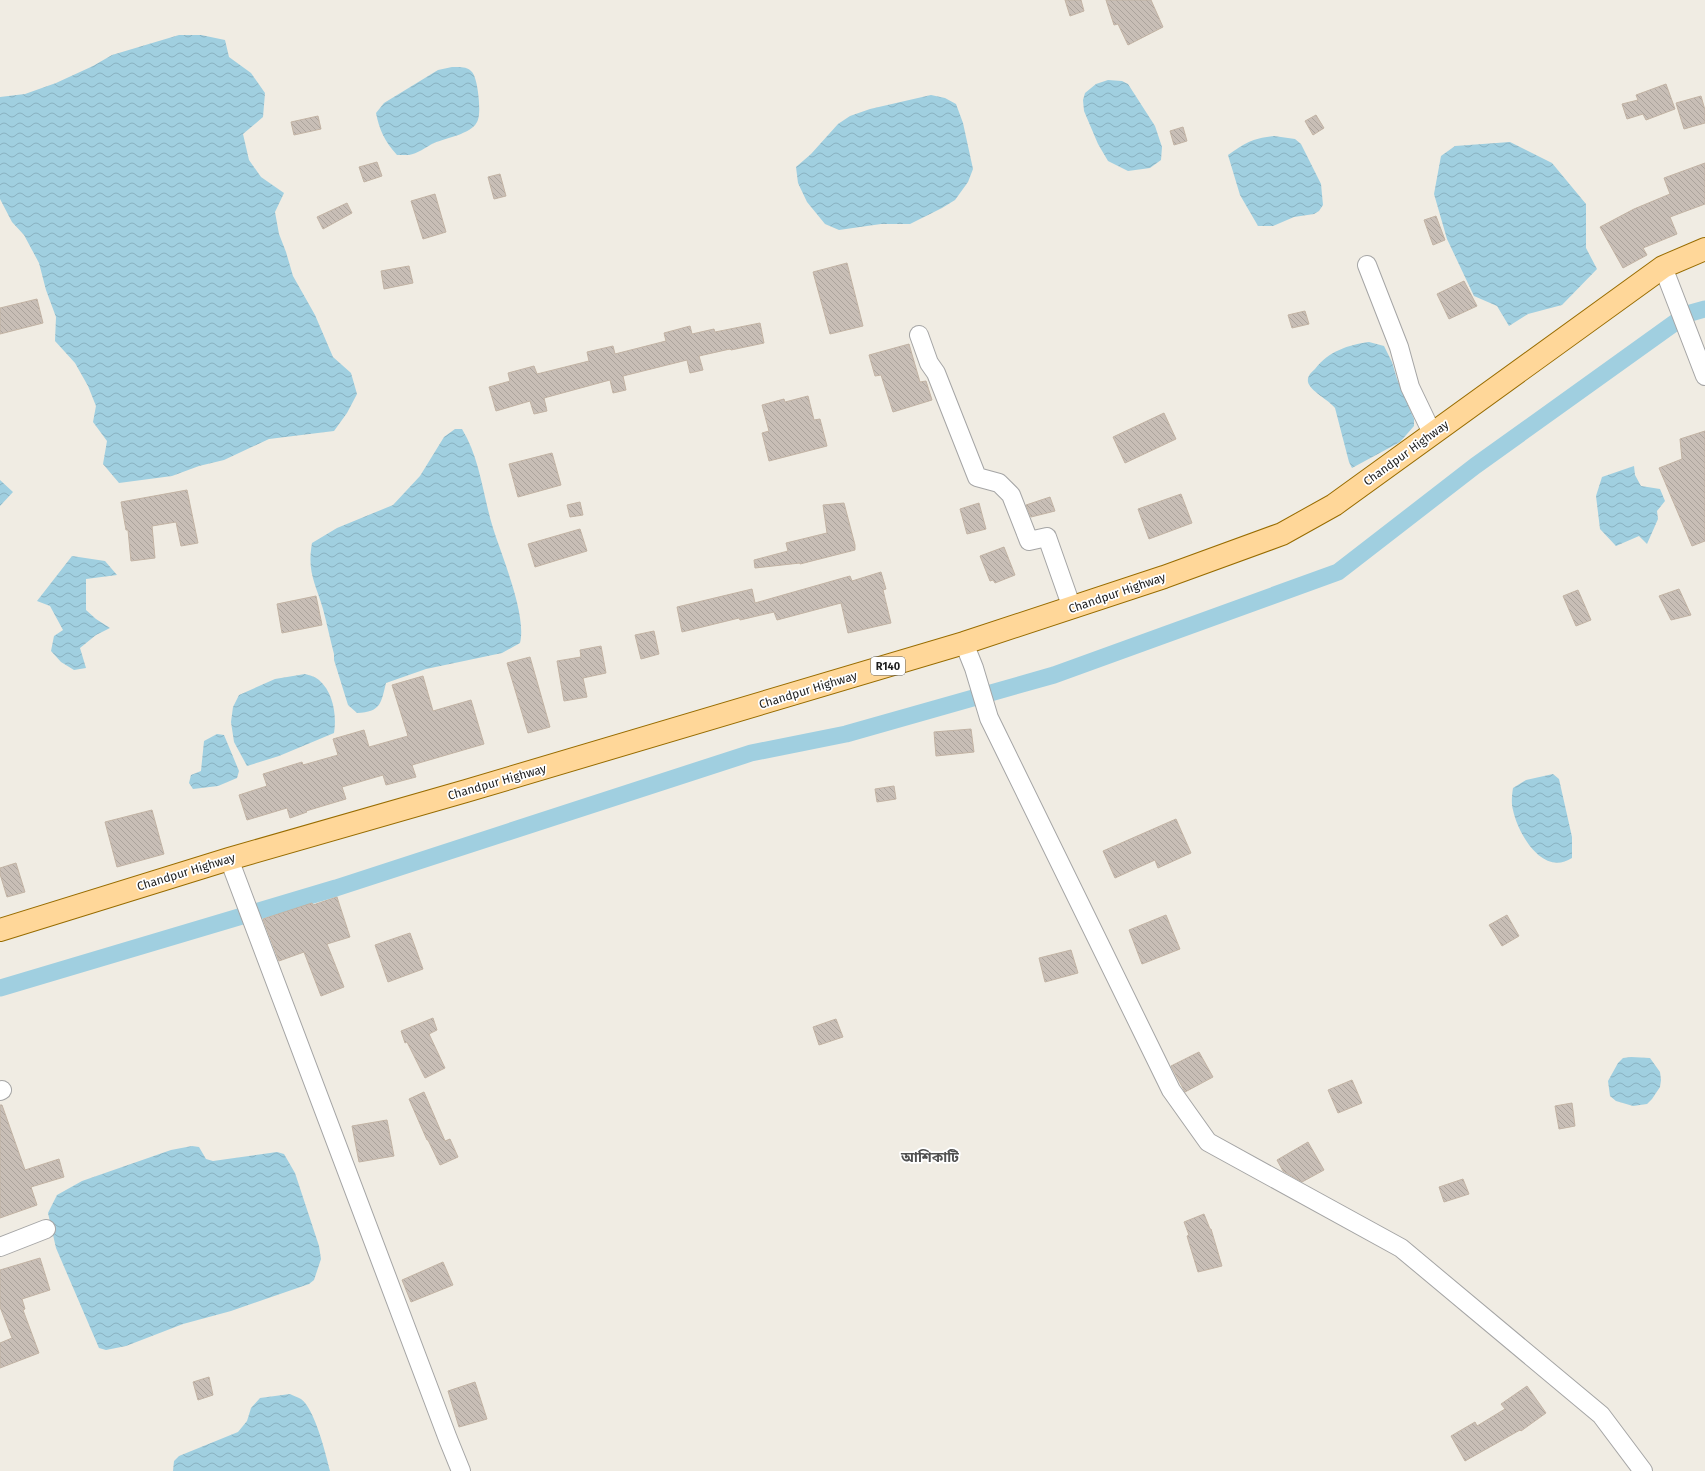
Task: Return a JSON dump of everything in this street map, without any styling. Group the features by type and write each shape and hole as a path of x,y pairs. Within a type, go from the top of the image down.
{"main road":[{"name":"Chandpur Highway","path":"0,930 229,859 466,791 964,643 1072,608 1282,534 1334,505 1432,434 1705,249"}],"street":[{"path":"1367,265 1399,347 1410,387 1432,434"},
{"path":"1666,276 1705,376"},
{"path":"919,335 930,363 936,372 978,477 999,483 1011,495 1029,540 1047,537 1072,608"},
{"path":"964,643 974,668 989,718 1171,1090 1208,1142 1401,1248 1601,1415 1643,1471"},
{"path":"229,859 461,1471"},
{"path":"0,1247 46,1229"}],"water":[{"path":"179,35 201,35 225,40 229,57 251,73 265,93 263,117 243,134 249,160 261,177 284,193 275,212 279,234 293,276 315,315 333,357 351,373 357,394 347,413 334,431 269,439 224,460 199,466 172,476 119,483 103,464 107,441 93,422 96,406 88,386 75,363 55,341 56,317 46,290 39,263 24,235 12,222 0,199 0,97 25,94 56,83 93,66 112,55"},
{"path":"452,67 463,67 468,69 474,76 478,89 479,112 477,122 464,133 434,143 409,155 397,155 383,135 376,113 384,103 438,70"},
{"path":"1108,80 1122,81 1128,84 1155,126 1162,147 1161,160 1150,168 1128,171 1108,161 1098,144 1084,111 1083,100 1085,93 1096,84"},
{"path":"931,95 945,98 956,104 963,123 973,169 968,182 955,200 910,224 881,224 839,230 825,224 807,202 798,183 796,167 811,154 838,124 850,116 870,109"},
{"path":"1274,136 1295,139 1301,144 1321,184 1323,205 1319,211 1314,214 1294,217 1273,226 1258,226 1240,195 1228,155 1239,147 1250,142 1260,138"},
{"path":"1510,142 1552,163 1586,204 1586,248 1597,269 1562,305 1528,314 1509,326 1497,306 1474,296 1447,239 1434,194 1441,156 1455,146"},
{"path":"1369,342 1384,346 1392,362 1397,379 1414,419 1414,426 1400,442 1352,468 1349,462 1335,408 1312,389 1309,385 1308,378 1320,363 1333,353 1346,347"},
{"path":"455,429 462,429 473,452 477,465 493,528 517,602 520,617 520,643 502,653 426,669 386,683 379,705 371,711 357,713 348,705 334,660 334,654 311,570 310,562 312,543 337,528 393,505 420,476 444,437"},
{"path":"1634,466 1635,475 1641,486 1660,489 1665,501 1657,511 1658,519 1647,544 1639,536 1616,546 1600,529 1596,496 1602,477"},
{"path":"0,480 13,492 0,506"},
{"path":"72,556 105,561 117,575 86,579 86,610 110,628 96,635 80,648 86,668 74,670 61,662 51,651 54,636 63,630 50,606 37,601"},
{"path":"305,674 318,679 324,685 331,697 335,719 334,733 279,756 247,766 234,742 231,722 233,707 239,695 275,679"},
{"path":"217,734 224,735 239,771 237,778 218,786 193,789 189,783 191,775 201,771 204,741"},
{"path":"1553,774 1559,779 1572,837 1572,858 1561,862 1551,862 1542,857 1526,841 1516,820 1512,805 1513,788 1526,780"},
{"path":"1623,1058 1650,1058 1660,1072 1660,1087 1647,1104 1633,1106 1616,1101 1610,1096 1608,1081 1618,1063"},
{"path":"192,1146 199,1147 206,1159 213,1161 277,1152 284,1154 295,1173 319,1246 321,1259 314,1280 309,1284 231,1311 183,1324 126,1346 106,1350 99,1348 56,1248 48,1213 57,1195 82,1181 171,1150"},
{"path":"290,1394 301,1399 311,1412 326,1454 330,1471 173,1471 174,1461 179,1456 238,1432 247,1421 251,1408 260,1398"}],"building":[{"path":"1065,0 1081,0 1084,11 1070,16"},
{"path":"1106,0 1151,0 1163,27 1128,45 1118,24 1114,25"},
{"path":"1666,84 1675,109 1646,120 1643,114 1627,119 1622,104 1638,100 1636,95"},
{"path":"1701,96 1705,110 1705,123 1684,129 1676,103"},
{"path":"1316,115 1324,128 1313,135 1305,121"},
{"path":"318,116 321,129 294,135 291,122"},
{"path":"1183,127 1187,141 1174,145 1170,131"},
{"path":"377,162 382,176 364,182 359,167"},
{"path":"1705,163 1705,204 1670,217 1677,234 1643,248 1647,255 1623,268 1600,227 1634,209 1670,194 1664,178"},
{"path":"500,174 506,196 494,199 488,177"},
{"path":"435,194 446,232 423,239 411,201"},
{"path":"347,203 352,213 323,229 317,217"},
{"path":"1436,216 1445,240 1433,245 1424,220"},
{"path":"847,263 863,326 830,334 813,272"},
{"path":"409,266 413,283 384,289 381,271"},
{"path":"1464,281 1477,306 1449,319 1437,294"},
{"path":"37,299 43,323 0,334 0,308"},
{"path":"1305,311 1309,324 1292,328 1288,315"},
{"path":"760,323 764,343 699,356 703,370 690,373 687,360 623,376 626,390 613,393 610,380 544,398 547,411 534,414 530,401 496,411 489,387 510,381 508,373 534,366 537,374 589,361 587,352 613,346 615,354 666,341 664,333 690,326 692,334 714,329 715,332"},
{"path":"909,344 920,382 926,381 932,400 893,412 881,375 875,376 869,355"},
{"path":"808,396 814,420 820,419 827,446 769,461 762,433 769,431 762,405 784,399 785,402"},
{"path":"1164,413 1176,439 1125,463 1113,437"},
{"path":"1705,431 1705,541 1692,546 1659,468 1682,459 1680,439"},
{"path":"552,453 561,485 518,497 509,464"},
{"path":"187,490 198,543 181,546 176,522 152,526 155,558 131,561 128,530 126,530 121,502"},
{"path":"1181,494 1192,523 1149,539 1138,509"},
{"path":"1050,497 1055,511 1031,517 1026,505"},
{"path":"580,502 583,515 570,517 567,505"},
{"path":"844,503 855,550 800,564 755,568 754,560 788,551 786,543 827,533 823,505"},
{"path":"979,503 986,529 967,534 960,509"},
{"path":"580,529 587,551 535,567 528,544"},
{"path":"1004,547 1015,575 995,583 993,580 990,581 980,556"},
{"path":"881,572 886,589 883,590 891,623 848,633 841,603 777,620 774,612 740,620 739,618 682,632 677,607 752,589 755,603 850,576 852,581"},
{"path":"1679,589 1691,615 1671,620 1659,596"},
{"path":"1578,590 1591,620 1576,626 1563,596"},
{"path":"316,596 322,625 282,633 277,604"},
{"path":"654,631 659,654 641,659 635,635"},
{"path":"601,646 606,673 583,678 587,697 564,701 557,661 581,657 580,650"},
{"path":"530,657 550,727 528,733 507,663"},
{"path":"423,676 433,711 471,700 484,744 412,765 416,777 386,785 383,775 342,787 346,799 306,811 307,812 290,818 287,808 247,820 239,795 267,786 263,774 302,762 303,765 338,755 333,739 364,730 369,747 408,736 392,685"},
{"path":"971,729 974,752 936,756 934,732"},
{"path":"894,786 896,799 877,802 875,789"},
{"path":"152,810 164,854 117,867 105,822"},
{"path":"1176,819 1191,853 1158,868 1155,860 1115,878 1103,851"},
{"path":"16,863 25,892 7,897 0,874 0,868"},
{"path":"337,897 350,937 327,944 344,987 321,996 304,952 279,961 263,919 312,903 313,905"},
{"path":"1166,915 1180,949 1142,964 1129,930"},
{"path":"1507,915 1519,936 1502,946 1489,925"},
{"path":"410,933 423,969 388,982 375,945"},
{"path":"1071,950 1078,973 1045,982 1039,958"},
{"path":"433,1018 437,1030 429,1034 445,1068 425,1078 407,1042 405,1043 401,1031"},
{"path":"836,1019 843,1037 819,1045 813,1027"},
{"path":"1199,1052 1213,1077 1185,1092 1171,1066"},
{"path":"1352,1080 1362,1103 1338,1113 1328,1090"},
{"path":"424,1092 445,1141 450,1139 458,1157 440,1165 409,1099"},
{"path":"1572,1103 1575,1126 1559,1129 1555,1106"},
{"path":"0,1105 2,1105 25,1170 59,1159 64,1177 31,1187 37,1205 0,1218"},
{"path":"387,1120 394,1156 359,1162 352,1126"},
{"path":"1308,1142 1324,1170 1302,1182 1283,1171 1277,1160"},
{"path":"1463,1179 1469,1194 1444,1202 1439,1187"},
{"path":"1204,1214 1211,1229 1222,1266 1198,1272 1187,1236 1189,1235 1184,1222"},
{"path":"40,1258 50,1290 22,1299 25,1309 23,1310 39,1353 0,1368 0,1343 12,1338 0,1307 0,1270"},
{"path":"443,1262 453,1285 411,1302 402,1280"},
{"path":"209,1377 213,1395 198,1400 193,1382"},
{"path":"475,1382 487,1419 459,1427 448,1391"},
{"path":"1527,1386 1546,1413 1521,1431 1520,1430 1465,1461 1451,1436 1475,1422 1477,1426 1505,1409 1501,1404"}],"waterway":[{"path":"0,988 336,888 751,753 846,734 1054,675 1338,572 1475,466 1687,314 1705,309"}],"district":[{"name":"আশিকাটি","path":"930,1157"}]}
